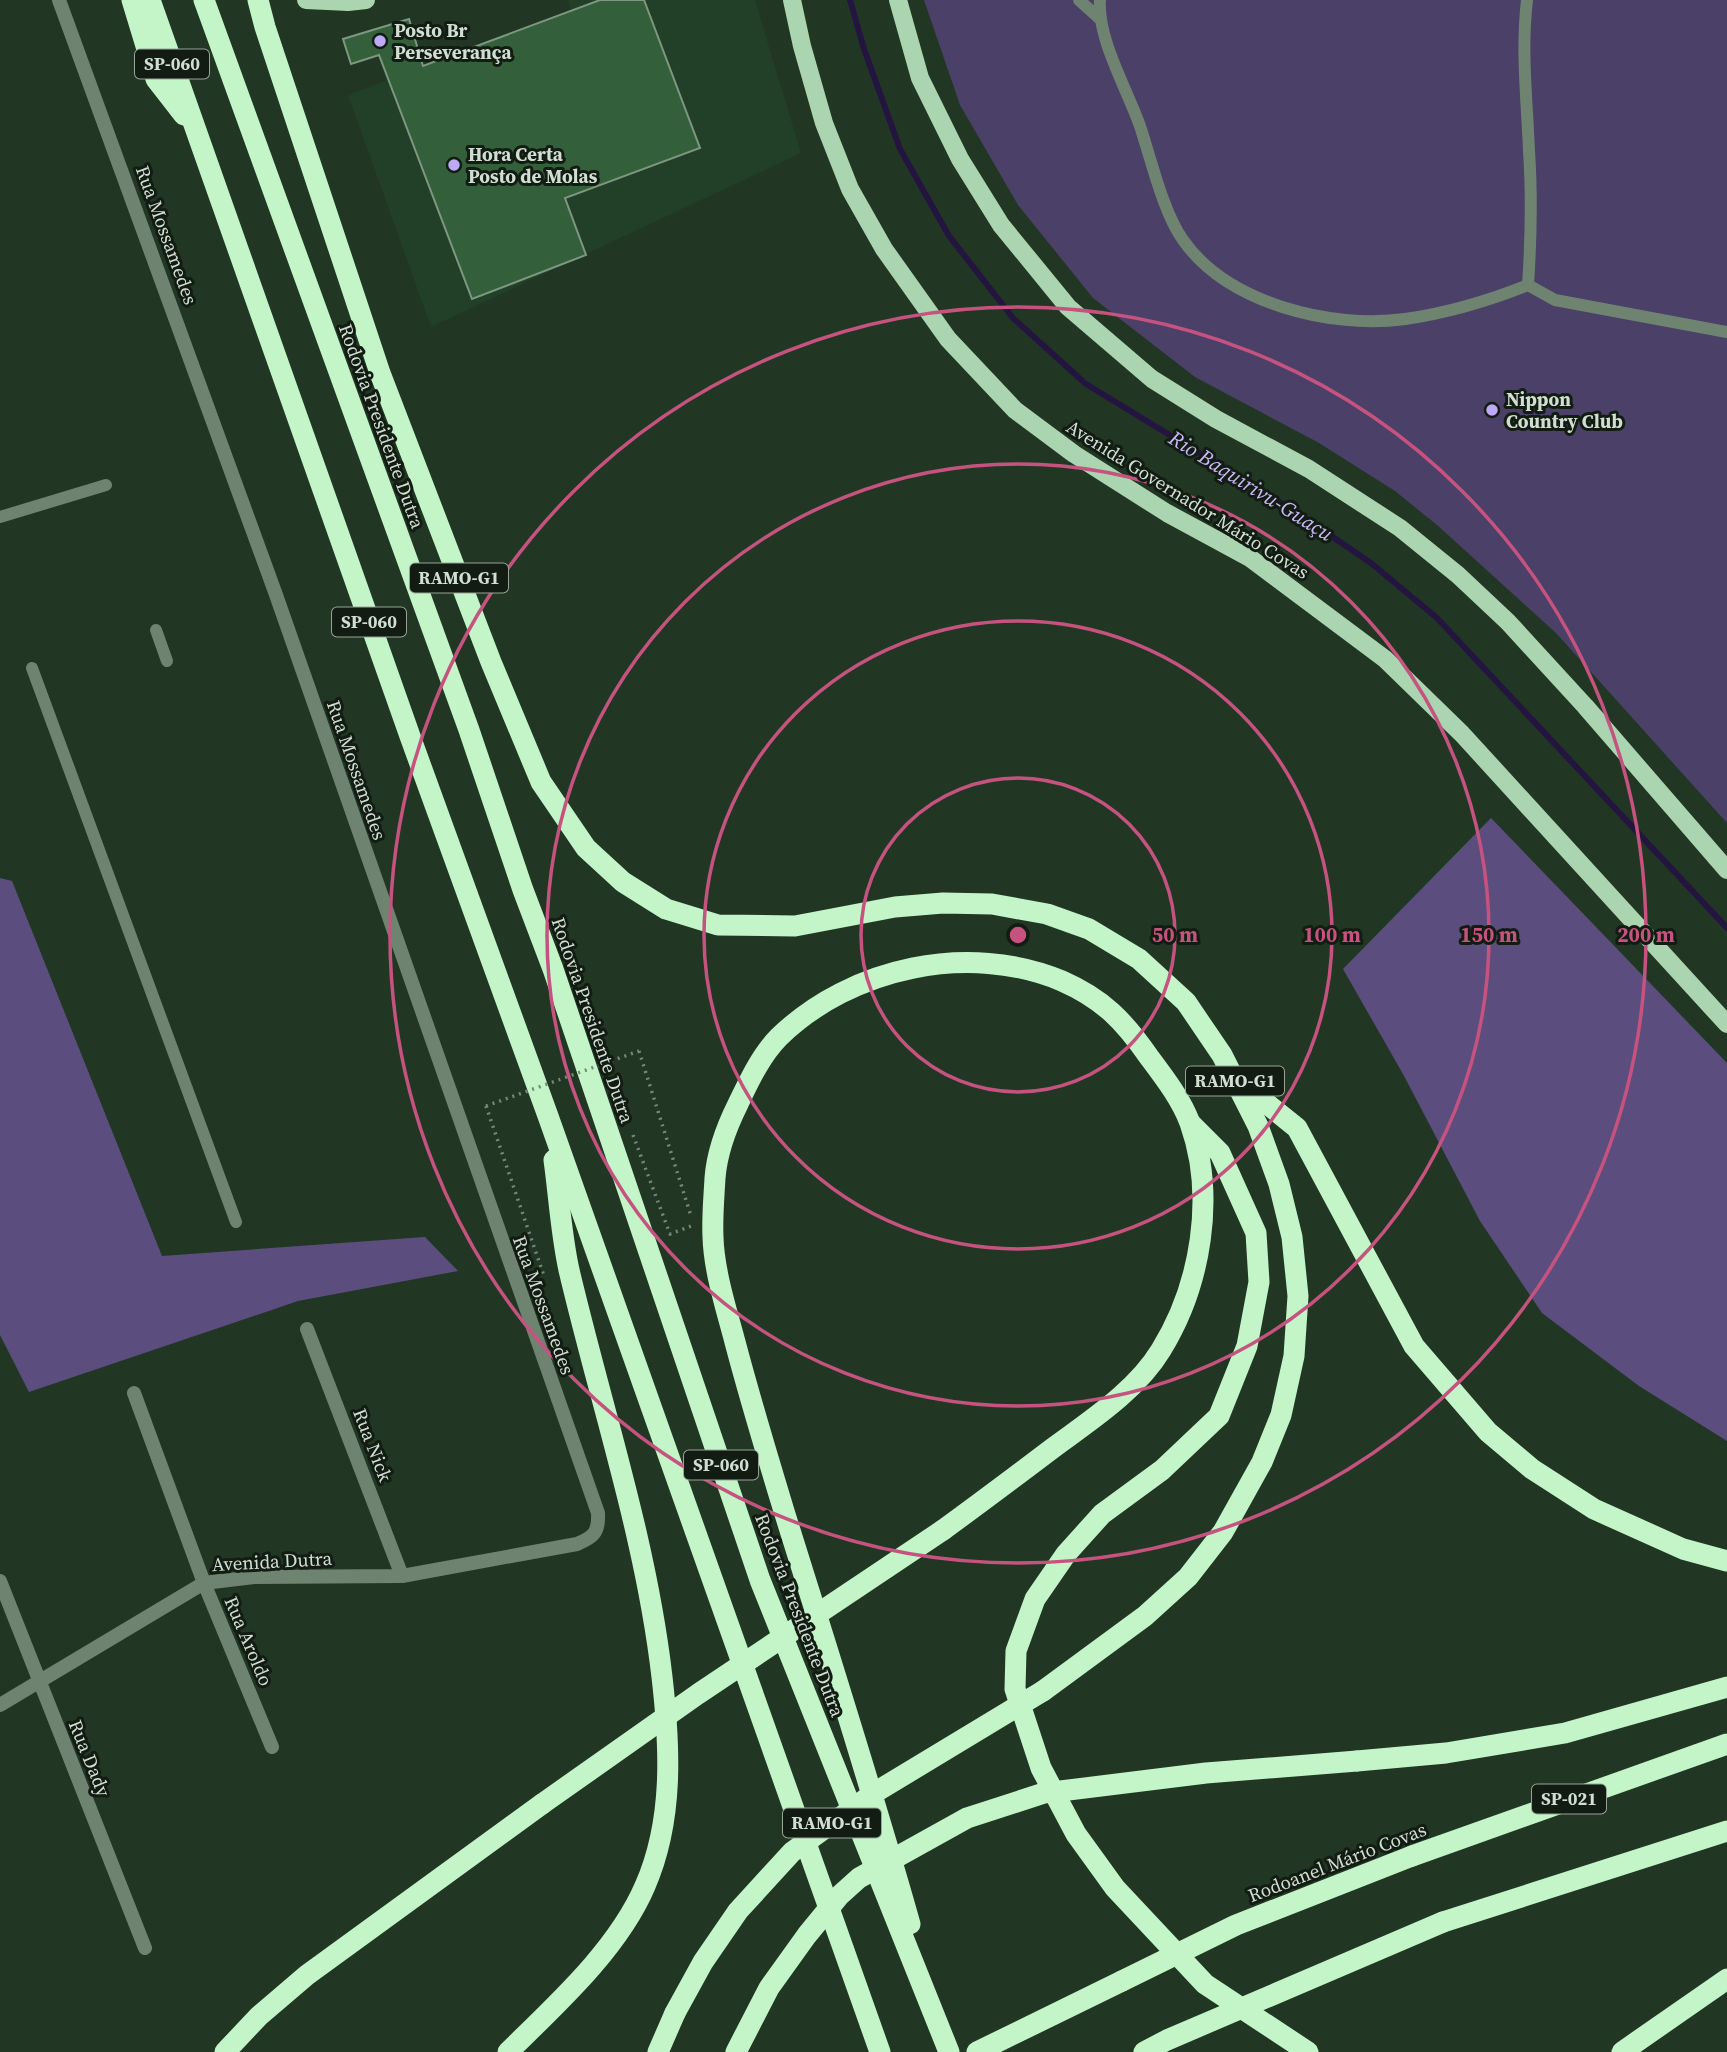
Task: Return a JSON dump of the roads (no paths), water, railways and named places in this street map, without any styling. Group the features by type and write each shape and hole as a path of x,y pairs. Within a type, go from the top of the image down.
{"highway":[{"path":"132,0 156,79 194,127"},
{"name":"SP-060","path":"150,0 406,726 548,1116 880,2052"},
{"name":"Rodovia Presidente Dutra","path":"204,0 469,730 760,1580 948,2052"},
{"name":"RAMO-G1","path":"258,0 380,373 491,662 541,782 586,848 623,881 666,909 718,925 795,926 895,907 943,903 992,904 1047,914 1089,929 1139,959 1186,1002 1222,1055 1258,1126 1279,1184 1292,1237 1298,1296 1294,1356 1281,1415 1262,1462 1230,1520 1188,1577 1145,1616 1043,1691 873,1793 792,1852 738,1911 704,1962 675,2013 658,2052"},
{"path":"225,2052 259,2017 307,1975 708,1686 943,1530 1094,1418 1139,1379 1161,1350 1180,1311 1195,1269 1202,1226 1203,1176 1189,1123 1170,1085 1118,1016 1066,983 1038,972 996,964 944,963 902,969 853,988 810,1012 776,1040 752,1076 728,1124 715,1170 713,1240 725,1305 759,1430 898,1883 940,2032"},
{"path":"1232,1076 1297,1128 1414,1346 1488,1432 1532,1469 1594,1509 1683,1549 1727,1561"},
{"path":"508,2052 592,1965 620,1929 645,1886 659,1843 667,1791 668,1747 656,1624 642,1553 568,1267 548,1116"},
{"path":"1189,1123 1220,1153 1255,1233 1259,1282 1247,1346 1219,1416 1162,1470 1102,1514 1066,1554 1042,1587 1016,1651 1015,1689 1041,1768 1076,1834 1115,1888 1205,1984 1308,2052"},
{"path":"736,2052 769,1988 839,1896 859,1878 967,1818 1044,1793 1206,1773 1446,1753 1565,1733 1727,1687"},
{"name":"Rodoanel Mário Covas","path":"976,2052 1236,1925 1412,1856 1727,1744"},
{"path":"1144,2052 1443,1922 1727,1831"},
{"path":"1622,2052 1727,1979"}],"main road":[{"path":"307,1 366,0"},
{"name":"Avenida Governador Mário Covas","path":"792,0 824,123 850,189 884,249 948,339 1015,410 1074,454 1167,513 1250,558 1385,659 1462,734 1727,1024"},
{"path":"898,0 920,78 960,159 1001,225 1069,307 1152,379 1216,419 1310,469 1400,528 1458,575 1507,622 1585,706 1727,870"}],"street":[{"name":"Rua Mossamedes","path":"60,0 275,592 598,1513 599,1527 592,1538 577,1544"},
{"name":"Rua Nick","path":"307,1329 402,1576"},
{"name":"Rua Aroldo","path":"135,1393 204,1583 272,1747"},
{"name":"Avenida Dutra","path":"0,1705 204,1583 254,1577 402,1576 577,1544"},
{"name":"Rua Dady","path":"0,1581 145,1948"}],"lane":[{"path":"1079,0 1099,18"},
{"path":"1100,0 1099,18 1115,66 1132,103 1161,190 1182,239 1206,267 1228,284 1282,307 1311,314 1362,320 1402,319 1447,312 1494,299 1528,285"},
{"path":"1527,0 1523,32 1531,195 1528,285"},
{"path":"1528,285 1555,300 1727,332"},
{"path":"0,517 106,485"},
{"path":"156,630 167,661"},
{"path":"32,668 236,1222"}],"waterway":[{"name":"Rio Baquirivu-Guaçu","path":"850,0 864,49 900,149 949,236 1013,318 1086,384 1299,514 1371,563 1437,618 1727,928"}],"place":[{"name":"Posto Br Perseverança","path":"380,41"},
{"name":"Hora Certa Posto de Molas","path":"454,165"},
{"name":"Nippon Country Club","path":"1492,410"}]}
